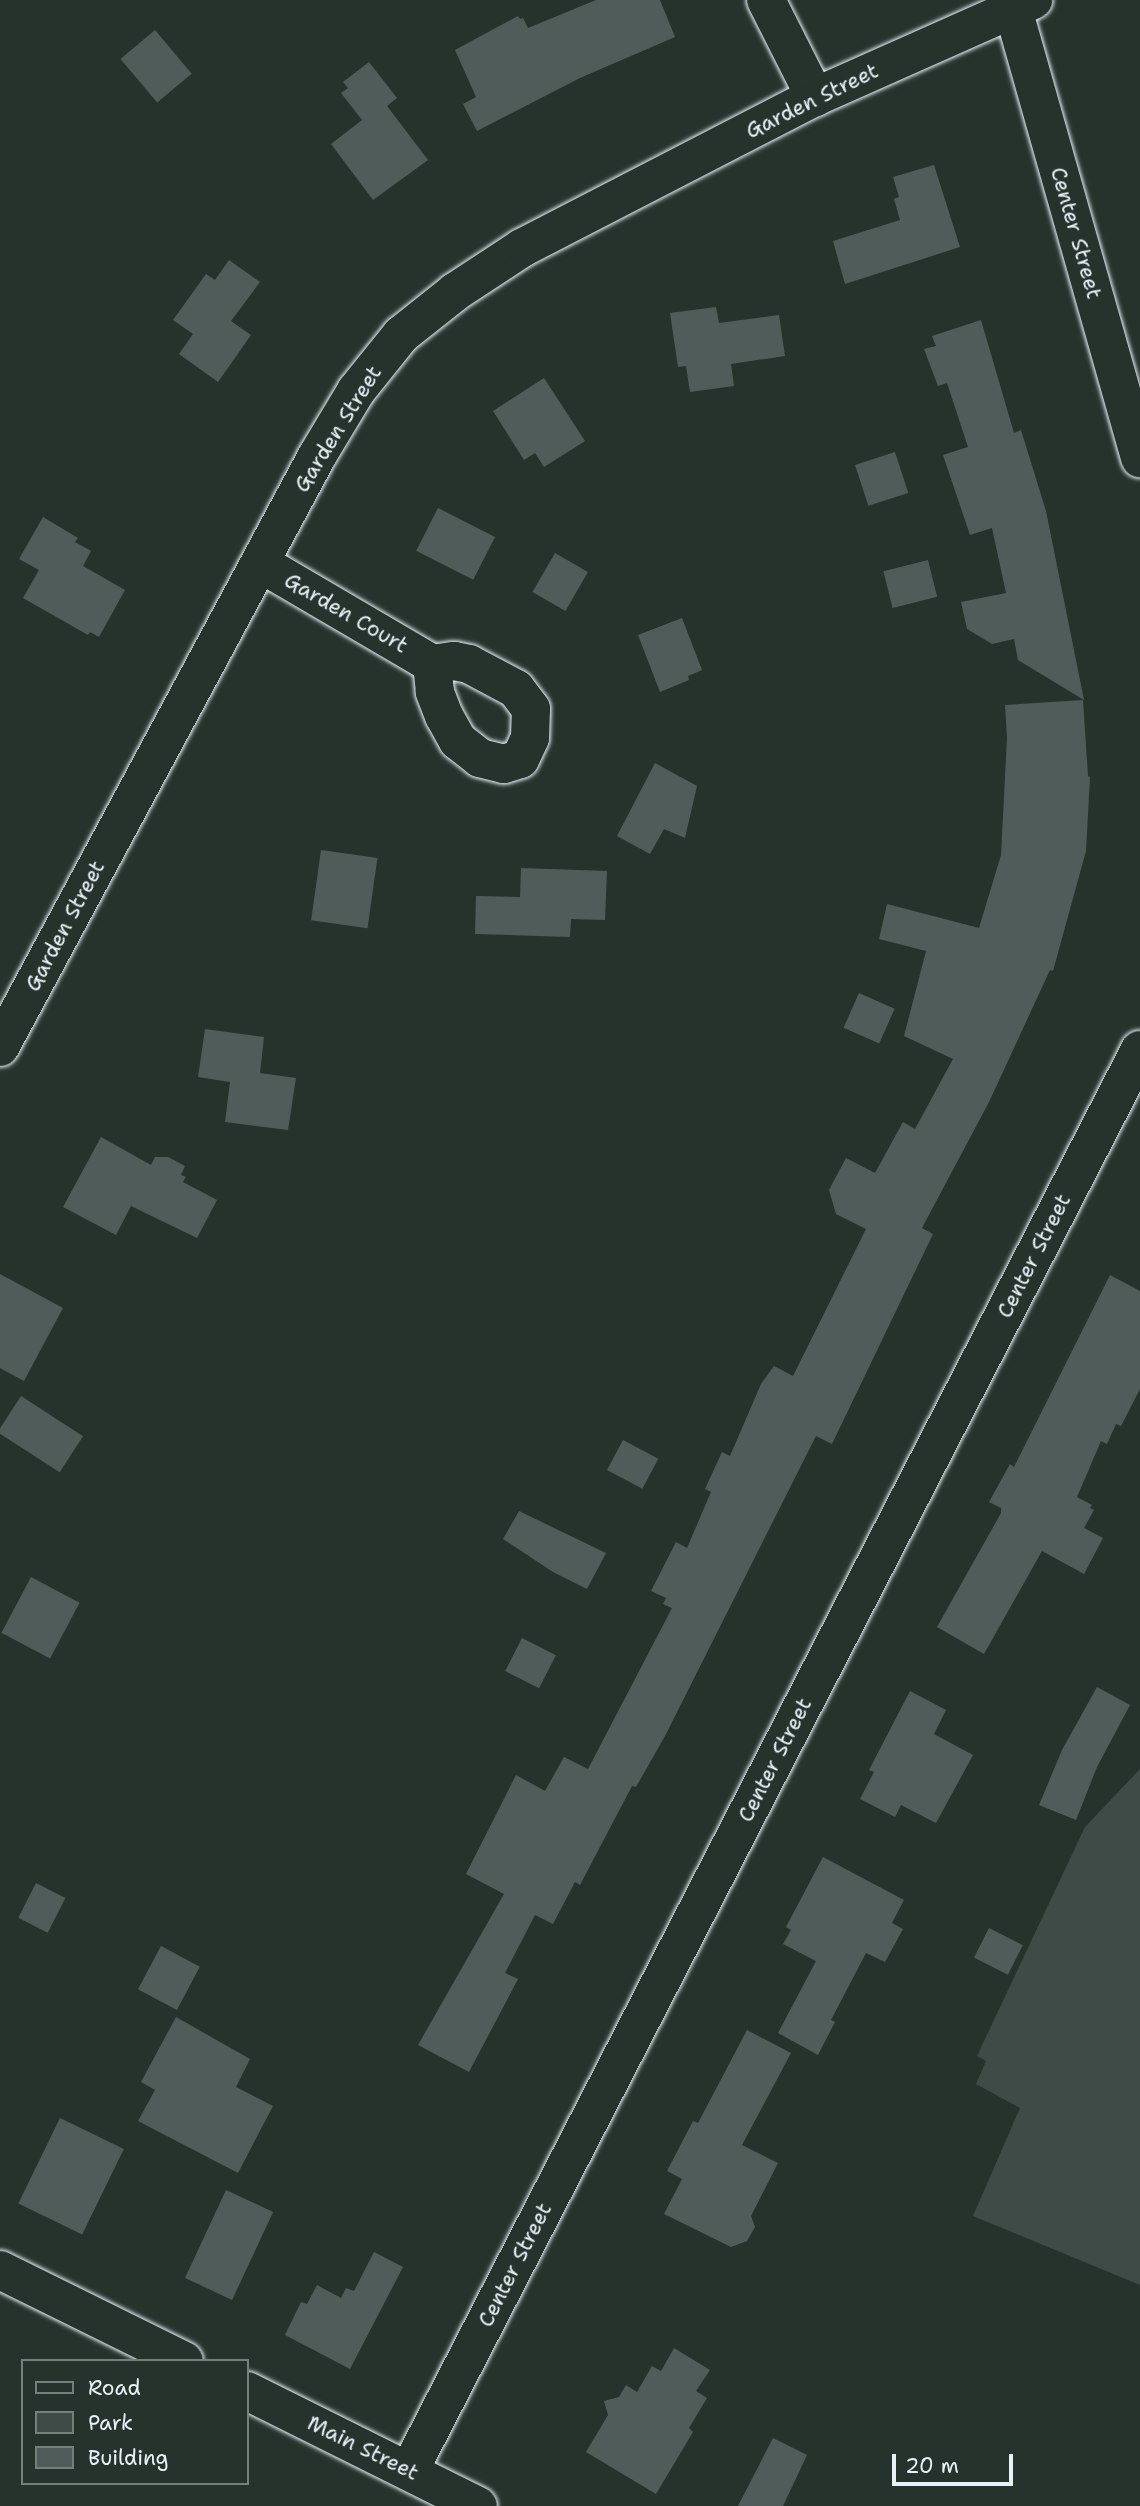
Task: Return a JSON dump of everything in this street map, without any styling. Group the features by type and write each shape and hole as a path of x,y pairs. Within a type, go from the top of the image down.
{"street":[{"path":"766,0 815,97"},
{"name":"Garden Street","path":"0,1047 317,456 356,391 401,335 455,292 522,248 815,97 1023,4"},
{"name":"Center Street","path":"1023,4 1140,458"},
{"name":"Garden Court","path":"260,562 432,664"},
{"name":"Center Street","path":"409,2471 1140,1050"},
{"path":"0,2270 180,2359"},
{"name":"Main Street","path":"248,2391 478,2506"}],"green space":[{"path":"1140,1769 1140,2285 973,2216 1020,2108 976,2084 986,2061 977,2056 1085,1827"}],"building":[{"path":"596,0 660,0 675,37 580,78 477,131 463,104 476,97 455,50 518,16 523,18 528,28"},
{"path":"155,30 192,74 157,103 121,59"},
{"path":"369,62 397,98 387,106 428,160 373,200 331,144 362,120 341,93 348,88 343,82"},
{"path":"934,165 960,247 845,284 833,241 900,220 894,199 899,197 893,177"},
{"path":"229,260 260,282 231,321 251,335 218,382 179,354 193,334 173,320 206,274 215,280"},
{"path":"716,307 719,323 779,315 785,356 731,364 734,386 690,392 686,366 678,367 670,313"},
{"path":"981,320 1014,433 1021,430 1046,511 1084,700 1018,660 1014,639 992,644 967,629 961,602 1006,593 992,528 970,535 943,455 968,447 947,383 938,386 924,349 936,346 932,336"},
{"path":"544,378 585,441 544,467 535,453 524,460 493,411"},
{"path":"895,452 908,493 868,506 855,465"},
{"path":"438,508 495,537 473,580 416,551"},
{"path":"43,517 78,538 75,542 91,551 83,566 125,590 99,637 90,632 88,635 23,598 39,570 19,559"},
{"path":"555,553 588,572 565,611 532,592"},
{"path":"928,560 937,597 893,608 883,571"},
{"path":"682,618 702,670 688,676 689,680 660,692 638,635"},
{"path":"1083,700 1090,777 1086,851 1053,971 1050,970 989,1102 922,1228 933,1234 832,1444 816,1436 665,1736 636,1787 632,1786 580,1885 575,1882 553,1924 535,1915 505,1973 518,1979 469,2072 418,2045 504,1894 466,1874 516,1775 545,1791 564,1757 588,1769 672,1608 663,1604 666,1598 651,1591 676,1542 687,1548 711,1492 705,1489 722,1452 730,1456 761,1384 774,1366 793,1376 866,1229 836,1214 829,1190 846,1158 875,1173 903,1122 915,1129 953,1059 904,1036 926,951 879,939 887,904 979,928 1001,855 1007,738 1005,705"},
{"path":"655,763 697,786 685,838 664,829 650,854 617,836"},
{"path":"321,850 377,858 368,928 311,920"},
{"path":"521,868 607,871 605,920 571,919 570,937 475,934 476,896 520,897"},
{"path":"859,993 895,1009 879,1044 844,1028"},
{"path":"205,1029 264,1037 260,1073 296,1078 288,1130 225,1122 230,1082 198,1077"},
{"path":"101,1137 151,1165 155,1157 168,1157 185,1166 181,1175 186,1177 183,1182 217,1200 197,1238 131,1206 116,1235 63,1207"},
{"path":"0,1274 63,1308 24,1381 0,1368"},
{"path":"1110,1275 1140,1291 1140,1389 1121,1426 1116,1424 1107,1444 1101,1441 1077,1497 1092,1505 1090,1508 1094,1510 1084,1528 1103,1538 1084,1574 1042,1551 984,1654 937,1627 1001,1513 1001,1508 989,1502 1010,1464 1014,1467"},
{"path":"21,1396 83,1436 60,1472 0,1434 0,1428"},
{"path":"623,1440 658,1459 642,1489 607,1470"},
{"path":"519,1511 606,1553 587,1589 553,1572 503,1539"},
{"path":"31,1577 80,1603 50,1658 1,1633"},
{"path":"522,1638 556,1655 539,1688 505,1671"},
{"path":"1097,1687 1130,1705 1097,1767 1076,1820 1039,1805 1062,1750"},
{"path":"910,1691 946,1710 934,1734 973,1755 936,1823 901,1805 895,1817 860,1799 874,1772 869,1770"},
{"path":"823,1857 904,1900 892,1923 903,1929 885,1962 866,1953 831,2020 835,2022 818,2055 778,2033 816,1961 783,1944 791,1930 786,1927"},
{"path":"36,1883 65,1898 48,1933 18,1918"},
{"path":"989,1928 1023,1945 1008,1975 974,1957"},
{"path":"161,1946 200,1967 177,2010 138,1989"},
{"path":"176,2017 250,2059 236,2087 273,2106 238,2173 138,2121 155,2090 141,2082"},
{"path":"747,2030 791,2053 742,2145 778,2163 751,2216 755,2227 747,2241 731,2247 664,2214 682,2179 667,2171 693,2121 698,2123"},
{"path":"60,2118 124,2149 82,2235 18,2203"},
{"path":"226,2190 273,2212 232,2300 185,2278"},
{"path":"374,2252 403,2267 350,2369 285,2335 301,2302 307,2304 317,2285 341,2298 346,2288 354,2291"},
{"path":"674,2348 710,2370 696,2391 707,2398 689,2428 693,2432 656,2494 586,2452 608,2415 604,2401 619,2397 626,2385 637,2392 652,2366 661,2371"},
{"path":"773,2438 807,2455 783,2506 738,2506"}]}
